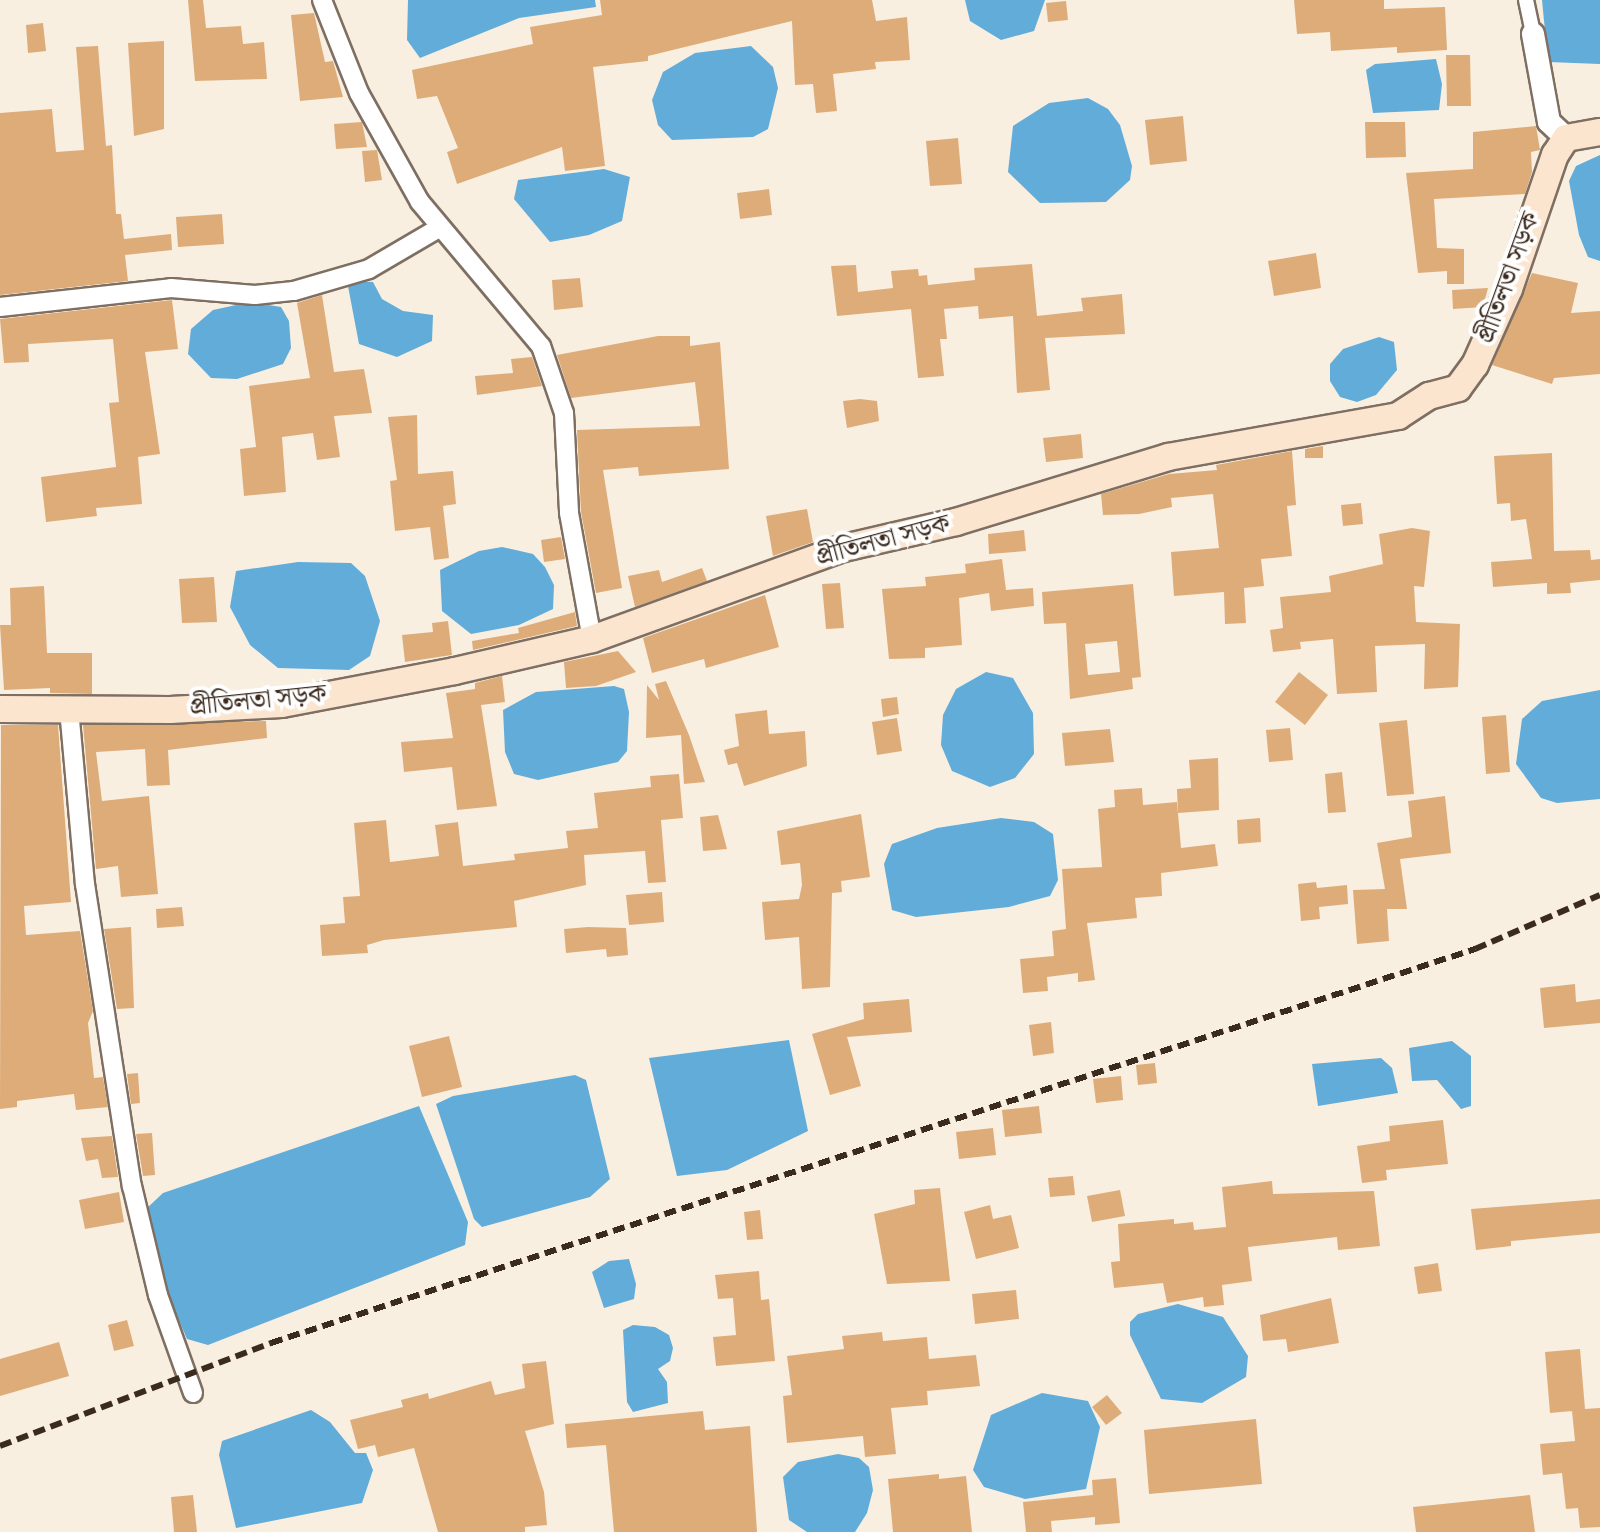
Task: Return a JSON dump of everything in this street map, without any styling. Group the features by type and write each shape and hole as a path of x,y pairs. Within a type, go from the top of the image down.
{"main road":[{"path":"1566,138 1600,132"},
{"name":"প্রীতিলতা সড়ক","path":"0,709 282,704 592,639 844,548 956,522 1168,457 1398,416 1429,396 1458,388 1483,353 1534,208 1566,138"}],"street":[{"path":"322,0 359,93 439,228 529,328 558,386 566,427 569,513 592,639"},
{"path":"1526,0 1549,122 1566,138"},
{"path":"0,307 171,288 255,295 294,291 369,269 439,228"},
{"path":"69,709 85,884 129,1171 158,1295 193,1393"}],"water":[{"path":"408,0 595,0 596,7 519,18 420,58 407,40"},
{"path":"965,0 1045,0 1034,31 1001,40 970,21"},
{"path":"1542,0 1600,0 1600,64 1548,62"},
{"path":"751,46 773,67 778,88 768,129 753,137 672,140 658,125 652,100 663,72 695,53"},
{"path":"1436,59 1442,84 1439,110 1373,113 1366,70 1375,64"},
{"path":"1088,98 1108,109 1120,125 1132,166 1130,180 1106,202 1040,203 1008,172 1013,126 1049,103"},
{"path":"1600,155 1600,261 1588,257 1579,235 1569,181 1576,166"},
{"path":"604,169 630,177 622,221 589,235 550,242 514,199 518,180"},
{"path":"347,281 373,282 382,299 403,311 433,315 432,341 397,357 359,344"},
{"path":"250,302 281,307 289,321 291,348 283,364 237,379 211,378 188,354 191,329 213,310"},
{"path":"1379,337 1394,342 1397,370 1376,395 1357,402 1340,397 1330,381 1330,364 1343,349"},
{"path":"502,547 533,554 545,567 554,585 553,609 519,625 471,634 442,611 440,570 479,551"},
{"path":"298,562 351,563 365,576 380,621 370,656 349,670 278,668 250,645 230,607 236,571"},
{"path":"986,672 1013,678 1033,713 1034,754 1015,778 990,787 952,771 941,745 943,715 956,689"},
{"path":"614,686 624,689 629,712 627,751 618,762 538,780 514,774 505,752 503,710 536,692"},
{"path":"1600,690 1600,799 1557,803 1541,798 1516,764 1522,719 1542,701"},
{"path":"1001,818 1034,822 1053,834 1058,880 1050,896 1009,907 916,917 892,910 884,864 892,844 937,828"},
{"path":"789,1040 808,1131 727,1170 677,1176 649,1058"},
{"path":"1452,1041 1471,1056 1471,1106 1461,1109 1437,1080 1412,1081 1409,1048"},
{"path":"1381,1058 1392,1068 1398,1093 1318,1106 1312,1064"},
{"path":"575,1075 586,1080 610,1179 590,1197 482,1227 474,1219 436,1104 453,1096"},
{"path":"419,1106 468,1222 465,1245 208,1345 187,1339 165,1288 146,1209 163,1193"},
{"path":"629,1259 636,1284 634,1299 604,1308 592,1272 609,1261"},
{"path":"1178,1304 1223,1317 1248,1356 1246,1377 1202,1403 1161,1399 1130,1335 1130,1322 1138,1314"},
{"path":"633,1325 655,1327 669,1335 673,1348 670,1361 658,1369 667,1382 668,1403 633,1412 627,1402 623,1330"},
{"path":"1042,1393 1088,1401 1100,1427 1086,1489 1025,1499 984,1487 973,1470 991,1415"},
{"path":"311,1410 330,1422 355,1453 366,1453 373,1470 362,1503 236,1528 219,1455 222,1441"},
{"path":"838,1454 859,1458 869,1467 873,1490 867,1513 855,1532 807,1532 789,1520 783,1477 798,1462"}],"building":[{"path":"188,0 203,0 206,28 241,26 243,44 264,42 267,79 195,81"},
{"path":"600,0 872,0 876,21 907,17 910,60 875,62 876,69 833,74 837,111 816,113 813,84 795,85 792,21 648,56 648,61 593,67 605,166 565,171 562,147 457,184 447,152 458,148 437,96 417,99 412,70 533,44 530,27 602,15"},
{"path":"1294,0 1384,0 1384,9 1445,7 1447,50 1397,53 1397,47 1331,51 1330,32 1297,34"},
{"path":"1066,1 1068,20 1048,22 1046,3"},
{"path":"314,13 325,62 333,61 343,97 300,101 291,15"},
{"path":"43,23 46,51 28,53 26,25"},
{"path":"164,41 164,129 134,136 128,43"},
{"path":"98,46 106,146 112,145 116,214 121,214 124,239 171,234 172,250 125,255 128,281 0,295 0,113 52,109 56,152 84,150 76,47"},
{"path":"1446,55 1470,55 1471,106 1447,106"},
{"path":"1183,116 1187,161 1150,165 1145,120"},
{"path":"362,122 367,147 336,149 334,124"},
{"path":"1365,122 1405,122 1406,157 1366,158"},
{"path":"1536,126 1540,150 1531,152 1532,172 1525,194 1434,199 1437,248 1464,249 1464,284 1447,284 1447,271 1418,273 1406,173 1473,169 1473,132"},
{"path":"958,138 962,184 930,186 926,141"},
{"path":"377,150 382,180 365,182 362,151"},
{"path":"769,189 772,215 740,219 737,193"},
{"path":"222,214 224,244 178,247 176,217"},
{"path":"1316,253 1321,288 1274,296 1268,261"},
{"path":"1032,264 1037,316 1083,311 1081,298 1122,294 1125,334 1045,338 1050,390 1017,393 1013,316 979,319 978,306 944,309 947,339 940,339 944,376 918,378 911,309 837,316 831,266 856,265 858,292 893,288 891,271 918,269 919,276 927,275 928,285 975,280 974,268"},
{"path":"1532,273 1578,283 1571,313 1600,311 1600,374 1554,378 1552,384 1492,365"},
{"path":"580,278 583,307 554,310 552,280"},
{"path":"1488,288 1483,307 1453,309 1452,290"},
{"path":"322,295 334,372 364,369 372,413 334,416 340,457 317,460 313,433 282,437 286,492 244,496 240,449 256,447 249,386 310,378 297,303"},
{"path":"172,300 178,349 145,352 160,454 138,457 142,504 96,508 97,516 46,522 41,477 116,467 109,403 119,402 113,339 28,344 29,362 4,363 0,319"},
{"path":"658,336 690,336 690,346 720,342 729,469 639,476 638,467 603,470 622,588 596,593 581,512 577,430 700,426 695,382 571,398 557,355"},
{"path":"532,357 542,386 477,395 475,376 513,373 511,359"},
{"path":"843,401 877,401 879,421 847,428"},
{"path":"417,415 418,474 453,471 456,504 443,506 449,558 434,560 430,527 395,531 390,481 397,480 388,417"},
{"path":"1081,434 1083,458 1046,462 1043,438"},
{"path":"1323,446 1323,458 1305,458 1305,449"},
{"path":"1292,451 1296,505 1287,506 1292,556 1261,559 1264,586 1244,588 1246,623 1225,624 1224,592 1174,596 1171,552 1219,548 1213,494 1171,498 1172,507 1139,514 1103,515 1101,494 1169,474 1217,470 1216,465"},
{"path":"1552,453 1554,551 1590,550 1591,560 1600,559 1600,580 1570,583 1571,593 1547,594 1547,583 1493,587 1491,562 1532,559 1526,519 1511,521 1510,503 1497,504 1494,456"},
{"path":"1361,503 1363,524 1343,526 1341,505"},
{"path":"807,509 813,542 773,556 766,516"},
{"path":"1412,528 1430,531 1424,587 1414,586 1416,622 1460,624 1458,687 1424,689 1425,644 1375,646 1377,692 1337,694 1333,639 1300,642 1301,649 1273,652 1270,630 1283,628 1280,597 1331,592 1329,576 1383,564 1379,534"},
{"path":"1024,530 1026,551 989,554 988,534"},
{"path":"561,537 565,559 544,562 541,540"},
{"path":"1002,559 1006,590 1033,588 1034,606 991,611 989,593 959,598 962,645 925,648 925,658 889,659 882,589 926,586 925,577 966,573 965,564"},
{"path":"702,568 707,581 635,607 628,576 659,570 662,582"},
{"path":"214,577 217,622 182,623 179,579"},
{"path":"840,583 844,628 826,629 822,584"},
{"path":"1133,584 1141,677 1132,678 1133,689 1070,699 1066,623 1044,624 1042,592","holes":["1117,641 1120,672 1088,675 1085,644"]},
{"path":"44,586 47,653 92,653 92,694 50,693 50,688 4,690 0,625 11,625 10,588"},
{"path":"765,595 779,647 706,668 704,659 652,673 643,638"},
{"path":"575,612 577,626 473,650 472,641 519,633 518,628"},
{"path":"448,621 452,655 405,662 402,635 433,632 432,623"},
{"path":"618,651 636,672 596,686 566,688 564,662"},
{"path":"1299,672 1328,695 1305,725 1275,702"},
{"path":"502,676 505,702 481,705 497,806 457,810 452,767 404,772 401,742 453,738 446,693 475,689 475,683"},
{"path":"666,681 705,782 684,784 681,735 646,738 647,685 659,700 655,684"},
{"path":"897,697 899,714 883,717 881,699"},
{"path":"767,710 769,734 805,731 807,766 744,786 737,763 728,765 724,750 739,746 735,714"},
{"path":"1506,715 1510,772 1486,774 1482,717"},
{"path":"897,718 902,751 877,755 872,722"},
{"path":"1407,720 1414,794 1387,796 1379,723"},
{"path":"266,721 267,738 168,750 170,785 147,786 145,749 96,752 102,801 149,796 158,894 121,897 118,866 96,869 83,725"},
{"path":"1,725 58,725 71,902 24,906 26,935 80,931 93,1011 88,1023 94,1078 103,1077 108,1107 76,1110 74,1094 17,1101 17,1107 0,1109"},
{"path":"1290,728 1293,760 1269,762 1266,730"},
{"path":"1110,729 1114,762 1065,766 1062,733"},
{"path":"1218,758 1219,810 1178,813 1177,789 1191,788 1189,760"},
{"path":"1342,772 1346,812 1328,813 1325,774"},
{"path":"679,774 683,818 661,820 666,882 648,883 645,851 584,855 586,885 514,901 517,927 384,940 367,945 368,953 322,956 320,925 345,923 343,897 360,896 354,823 386,820 390,862 439,856 435,825 458,822 463,866 515,860 514,854 568,848 566,831 598,828 594,793 651,787 650,776"},
{"path":"1142,788 1143,805 1177,802 1181,848 1215,844 1218,866 1161,873 1162,896 1135,898 1137,918 1087,923 1095,980 1078,982 1078,973 1047,977 1048,991 1023,993 1020,959 1054,956 1052,931 1066,929 1062,869 1102,867 1098,809 1115,807 1114,790"},
{"path":"1445,796 1451,853 1400,859 1407,909 1387,909 1389,941 1357,944 1353,890 1385,889 1377,843 1412,837 1408,801"},
{"path":"861,814 870,877 841,881 842,892 832,893 830,987 802,989 799,937 765,940 762,902 799,899 802,885 800,863 781,865 777,831"},
{"path":"718,815 727,849 703,851 700,817"},
{"path":"1260,818 1261,842 1238,844 1237,820"},
{"path":"1316,882 1317,888 1347,885 1348,904 1319,907 1320,919 1301,921 1298,884"},
{"path":"662,892 664,922 629,925 626,895"},
{"path":"182,907 184,926 157,928 156,909"},
{"path":"131,927 134,1008 117,1009 104,929"},
{"path":"626,928 628,955 607,957 606,949 566,953 564,929"},
{"path":"1575,984 1576,1002 1600,999 1600,1023 1544,1028 1540,988"},
{"path":"909,999 912,1032 847,1037 861,1086 830,1095 812,1034 864,1019 863,1003"},
{"path":"1051,1022 1054,1053 1033,1056 1029,1025"},
{"path":"449,1036 462,1087 422,1097 409,1046"},
{"path":"1155,1063 1157,1083 1138,1085 1136,1065"},
{"path":"138,1073 140,1103 131,1104 127,1074"},
{"path":"1121,1076 1123,1100 1096,1103 1093,1079"},
{"path":"1039,1106 1042,1133 1005,1137 1002,1110"},
{"path":"1443,1120 1448,1164 1386,1170 1387,1180 1362,1183 1357,1146 1390,1141 1389,1126"},
{"path":"993,1128 996,1155 959,1159 956,1132"},
{"path":"152,1133 155,1175 143,1176 136,1134"},
{"path":"112,1136 118,1177 102,1178 98,1159 86,1161 81,1138"},
{"path":"1073,1176 1075,1195 1050,1197 1048,1178"},
{"path":"1272,1181 1273,1194 1374,1191 1380,1246 1338,1250 1337,1237 1248,1247 1252,1281 1222,1285 1224,1305 1204,1307 1203,1297 1167,1303 1163,1283 1114,1288 1111,1262 1120,1261 1118,1224 1174,1219 1174,1224 1193,1222 1194,1230 1226,1227 1222,1187"},
{"path":"940,1188 950,1281 887,1284 874,1214 915,1204 914,1190"},
{"path":"1120,1190 1125,1216 1092,1222 1087,1196"},
{"path":"119,1192 124,1222 85,1229 79,1200"},
{"path":"1600,1199 1600,1233 1511,1241 1511,1246 1476,1250 1471,1209"},
{"path":"990,1205 993,1219 1011,1215 1019,1248 976,1259 964,1212"},
{"path":"760,1210 763,1239 747,1240 744,1212"},
{"path":"1438,1263 1442,1291 1418,1294 1414,1267"},
{"path":"759,1271 761,1300 769,1299 775,1361 716,1366 713,1337 736,1335 733,1298 718,1299 715,1275"},
{"path":"1016,1290 1019,1319 975,1324 972,1294"},
{"path":"1331,1298 1339,1343 1288,1352 1286,1339 1263,1341 1260,1315"},
{"path":"127,1320 134,1346 114,1351 108,1325"},
{"path":"882,1332 883,1341 927,1337 929,1359 976,1355 980,1386 927,1391 928,1405 891,1408 896,1454 865,1457 863,1436 787,1443 783,1396 792,1395 787,1356 844,1349 842,1336"},
{"path":"59,1342 69,1376 0,1396 0,1359"},
{"path":"1580,1349 1585,1409 1600,1408 1600,1527 1580,1528 1578,1508 1566,1509 1562,1473 1543,1475 1540,1444 1575,1441 1572,1411 1550,1413 1545,1352"},
{"path":"546,1361 554,1424 525,1431 544,1492 547,1525 525,1527 525,1532 438,1532 414,1448 378,1457 375,1445 358,1449 350,1420 403,1407 401,1400 428,1393 429,1399 491,1381 495,1395 525,1388 522,1364"},
{"path":"1107,1395 1122,1413 1106,1425 1092,1407"},
{"path":"703,1411 705,1430 750,1426 757,1532 614,1532 606,1445 567,1448 565,1424"},
{"path":"1256,1419 1262,1484 1149,1494 1144,1430"},
{"path":"939,1474 939,1479 966,1476 972,1532 893,1532 888,1479"},
{"path":"1116,1478 1120,1523 1095,1525 1095,1517 1051,1521 1052,1532 1026,1532 1023,1502 1093,1495 1092,1480"},
{"path":"193,1495 197,1532 174,1532 171,1497"},
{"path":"1530,1495 1535,1532 1416,1532 1413,1507"}],"railway":[{"path":"0,1446 271,1343 1475,949 1600,895"}]}
